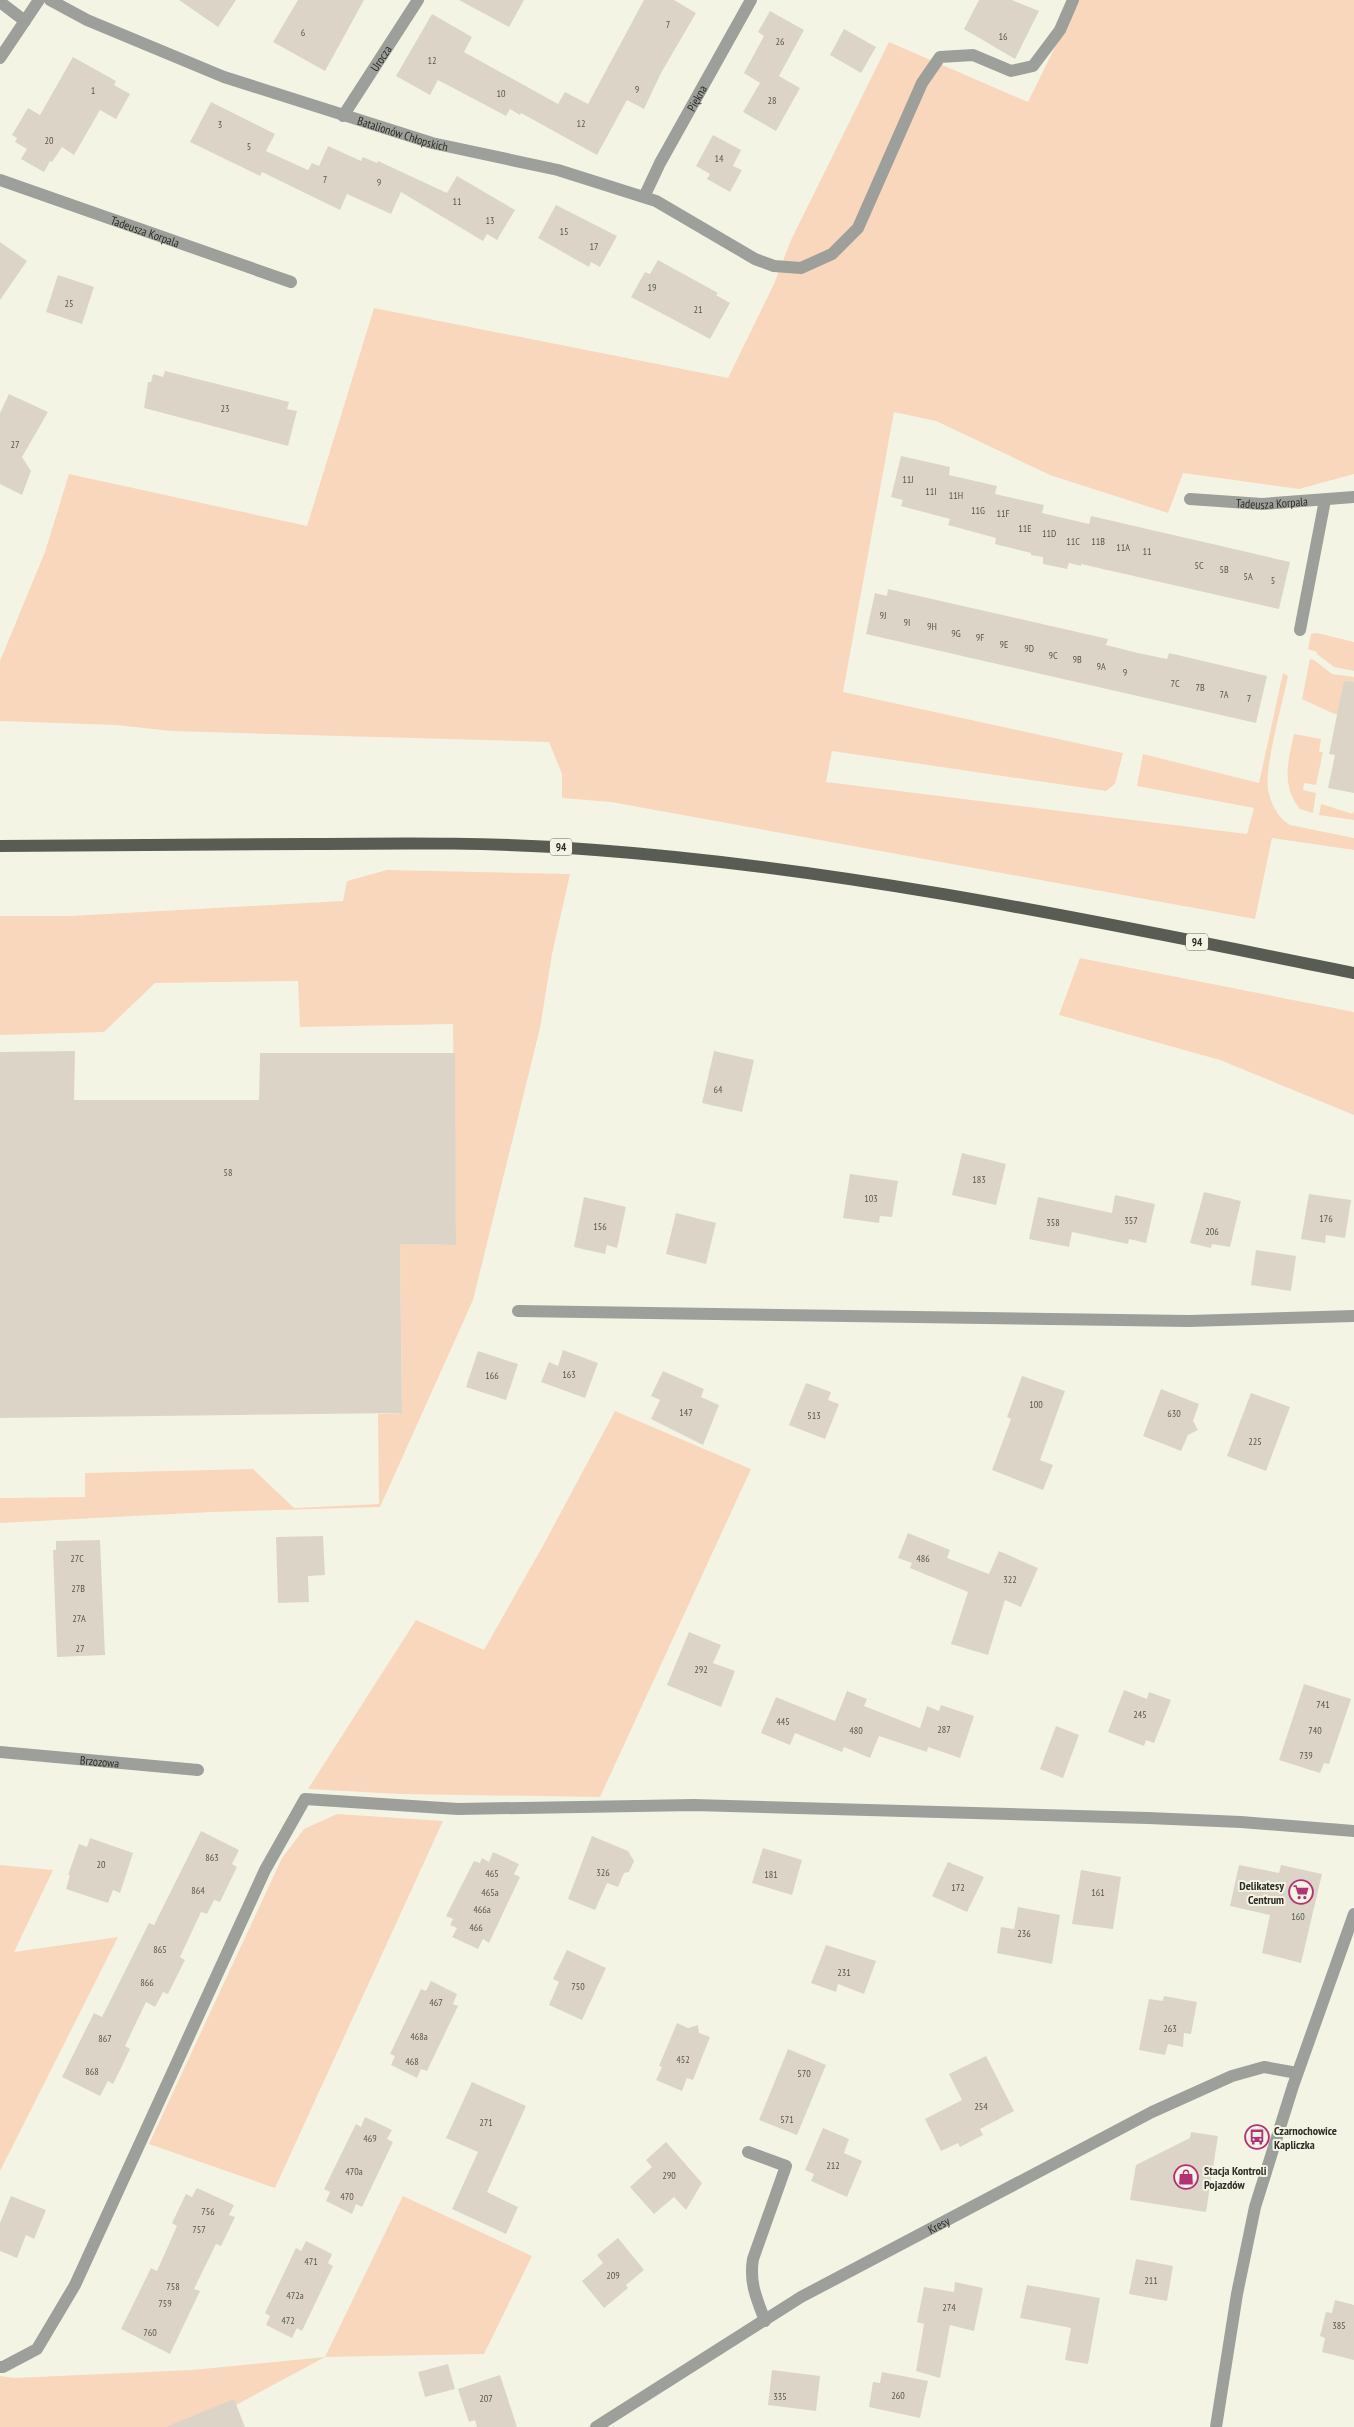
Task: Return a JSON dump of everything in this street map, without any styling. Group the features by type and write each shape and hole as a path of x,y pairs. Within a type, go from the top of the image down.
{"main road":[{"name":"94","path":"0,846 392,843 527,845 637,853 726,862 1039,910 1354,973"}],"street":[{"path":"0,58 39,0"},
{"name":"Batalionów Chłopskich","path":"50,0 87,20 224,77 432,143 558,170 656,200 755,259 774,266 801,268 832,254 858,228 919,90 940,57 973,54 1011,71 1033,66 1060,30 1073,0"},
{"name":"Urocza","path":"343,116 418,0"},
{"name":"Piękna","path":"644,197 660,163 751,0"},
{"path":"0,2 25,21"},
{"name":"Tadeusza Korpala","path":"0,180 291,282"},
{"name":"Tadeusza Korpala","path":"1190,499 1262,504 1354,497"},
{"path":"1300,630 1325,500"},
{"path":"518,1312 1189,1322 1354,1316"},
{"name":"Brzozowa","path":"0,1752 198,1770"},
{"path":"0,2367 37,2349 75,2285 265,1870 305,1799 458,1809 694,1805 1148,1818 1241,1822 1354,1831"},
{"path":"1216,2427 1238,2294 1255,2207 1297,2074 1354,1914"},
{"name":"Kresy","path":"596,2427 801,2297 1152,2112 1232,2076 1264,2067 1297,2074"},
{"path":"748,2152 786,2166 753,2260 751,2272 751,2286 765,2321"}],"shaded area":[{"path":"1078,0 1354,0 1354,474 1299,489 1183,473 1168,513 1050,475 936,421 894,412 843,692 1123,753 1115,784 1106,791 832,751 826,782 1247,834 1254,808 1137,786 1143,754 1259,783 1283,673 1288,676 1269,767 1268,790 1271,800 1279,815 1290,825 1354,838 1354,850 1272,838 1255,919 611,802 562,798 562,774 549,742 171,731 116,725 0,721 0,661 45,552 69,474 307,526 374,308 728,378 774,284 791,240 889,42 1028,102"},
{"path":"1317,633 1354,642 1354,671 1334,667 1317,652 1308,649 1311,634"},
{"path":"1310,659 1332,674 1354,677 1354,718 1332,713 1302,699"},
{"path":"1294,734 1321,739 1319,752 1323,752 1316,785 1304,783 1303,790 1316,793 1313,813 1300,809 1290,791 1288,764"},
{"path":"1321,804 1353,814 1354,810 1354,820 1319,815"},
{"path":"387,870 570,874 552,954 540,1028 473,1300 380,1507 211,1512 0,1523 0,1498 85,1497 85,1473 253,1469 294,1508 379,1504 378,1414 402,1413 400,1244 456,1245 453,1024 300,1027 298,981 155,983 104,1032 0,1035 0,916 70,916 343,901 347,881"},
{"path":"1080,958 1354,1012 1354,1115 1220,1060 1059,1015"},
{"path":"615,1411 751,1469 600,1797 400,1794 308,1789 416,1620 484,1650 544,1544"},
{"path":"337,1814 443,1821 275,2188 149,2144 282,1858 304,1829"},
{"path":"0,1865 53,1870 14,1952 118,1937 0,2171"},
{"path":"403,2196 532,2256 484,2354 325,2357"},
{"path":"325,2357 195,2427 0,2427 0,2376 14,2378 192,2370"}],"building":[{"path":"179,0 236,0 218,27"},
{"path":"298,0 364,0 325,71 273,42"},
{"path":"459,0 524,0 509,27"},
{"path":"644,0 674,0 696,13 661,73 644,109 627,100 597,155 521,113 520,115 510,109 506,116 438,80 430,95 396,76 432,14 472,37 464,52 558,104 565,92 588,104"},
{"path":"979,0 1012,0 1039,11 1015,59 964,29"},
{"path":"770,11 804,30 779,76 800,88 776,131 743,112 760,83 744,73 764,36 758,32"},
{"path":"844,29 876,47 861,73 830,55"},
{"path":"73,57 116,81 114,85 130,94 116,119 100,110 74,155 62,147 52,162 50,161 44,172 21,159 27,149 15,142 17,138 12,135 28,108 40,115"},
{"path":"211,102 275,134 266,151 308,170 312,163 319,166 328,146 361,161 363,157 377,163 378,161 447,193 457,176 515,210 497,240 487,234 483,241 401,192 391,214 347,194 340,210 262,172 260,176 190,142"},
{"path":"713,135 741,150 733,166 742,170 730,192 707,179 710,174 696,166"},
{"path":"556,205 617,236 600,267 591,262 589,267 538,238"},
{"path":"0,242 27,261 0,300"},
{"path":"658,260 718,293 716,295 730,303 710,339 631,297 645,272 650,274"},
{"path":"58,275 94,287 82,324 46,312"},
{"path":"165,371 289,402 287,409 297,411 288,446 144,408 148,382 151,382 153,374 163,377"},
{"path":"9,394 48,412 22,457 31,471 22,495 0,484 0,413"},
{"path":"901,456 950,467 949,475 997,486 995,494 1044,505 1042,513 1089,524 1091,516 1290,562 1279,609 1081,564 1081,566 1069,563 1067,569 1043,564 1043,557 995,544 996,538 948,525 950,519 901,506 903,500 891,497"},
{"path":"888,589 1108,639 1106,645 1138,653 1167,659 1169,653 1267,676 1256,723 866,634 875,593 887,596"},
{"path":"1344,681 1354,682 1354,793 1328,788 1335,755 1329,754"},
{"path":"75,1051 74,1100 259,1100 260,1053 455,1053 456,1245 400,1244 402,1413 0,1418 0,1052"},
{"path":"714,1051 754,1060 742,1112 702,1103"},
{"path":"962,1153 1006,1164 996,1205 952,1195"},
{"path":"850,1174 898,1181 892,1217 880,1216 879,1223 843,1218"},
{"path":"1204,1192 1241,1201 1230,1247 1212,1244 1211,1248 1190,1243"},
{"path":"1309,1194 1351,1200 1345,1238 1326,1235 1325,1243 1301,1239"},
{"path":"1115,1195 1155,1204 1146,1243 1129,1239 1128,1244 1072,1232 1069,1247 1029,1239 1038,1197 1112,1213"},
{"path":"584,1197 626,1207 617,1248 607,1245 605,1254 574,1247"},
{"path":"676,1213 716,1223 706,1264 666,1254"},
{"path":"1256,1250 1296,1256 1291,1291 1251,1285"},
{"path":"563,1350 598,1363 585,1398 541,1382 549,1362 558,1366"},
{"path":"478,1351 518,1364 506,1400 466,1387"},
{"path":"663,1371 704,1389 701,1397 719,1405 703,1445 651,1419 660,1400 651,1396"},
{"path":"1022,1376 1065,1391 1040,1460 1053,1465 1043,1490 992,1470 1011,1419 1007,1417"},
{"path":"806,1383 831,1392 828,1400 839,1404 825,1439 789,1425"},
{"path":"1161,1389 1199,1404 1193,1421 1198,1430 1188,1435 1181,1451 1143,1436"},
{"path":"1251,1393 1290,1407 1266,1471 1227,1456"},
{"path":"908,1533 950,1550 947,1558 989,1574 999,1551 1038,1568 1021,1607 1005,1600 988,1655 951,1644 968,1592 910,1568 912,1563 898,1558"},
{"path":"323,1536 325,1575 308,1576 309,1602 278,1603 276,1537"},
{"path":"100,1540 105,1655 57,1657 53,1550 56,1550 56,1541"},
{"path":"689,1632 721,1645 713,1663 735,1671 721,1707 667,1685"},
{"path":"1304,1684 1351,1699 1329,1764 1324,1763 1320,1773 1279,1760"},
{"path":"1124,1690 1147,1699 1149,1692 1171,1700 1154,1743 1146,1740 1144,1746 1108,1732"},
{"path":"847,1691 867,1699 864,1706 920,1728 927,1706 939,1711 941,1705 974,1716 960,1758 928,1747 927,1752 879,1736 870,1758 844,1747 842,1752 795,1733 790,1745 761,1733 776,1697 835,1721"},
{"path":"1056,1726 1079,1735 1063,1778 1040,1769"},
{"path":"201,1831 239,1850 232,1864 237,1867 220,1902 214,1900 207,1914 201,1912 180,1957 185,1960 168,1994 163,1992 155,2007 146,2002 125,2046 130,2049 122,2066 113,2084 108,2081 100,2096 62,2077 94,2013 102,2017 149,1923 154,1925"},
{"path":"592,1836 628,1851 634,1861 629,1872 624,1873 618,1887 607,1883 595,1910 568,1899"},
{"path":"90,1838 133,1853 120,1893 113,1890 108,1903 66,1889 70,1875 68,1875 79,1844 87,1847"},
{"path":"763,1848 802,1860 792,1895 752,1883"},
{"path":"493,1852 519,1864 514,1874 520,1877 489,1943 483,1939 478,1949 452,1937 457,1928 450,1925 453,1919 446,1916 474,1861 480,1863 482,1858 489,1862"},
{"path":"948,1862 984,1877 967,1912 932,1896"},
{"path":"1239,1865 1279,1873 1281,1865 1322,1874 1301,1963 1262,1953 1270,1915 1230,1906"},
{"path":"1081,1870 1121,1877 1113,1929 1072,1924"},
{"path":"1018,1907 1060,1915 1052,1964 997,1953 1001,1927 1014,1929"},
{"path":"826,1945 876,1961 864,1994 838,1984 836,1992 811,1983"},
{"path":"567,1950 606,1968 582,2020 549,2005 559,1982 553,1979"},
{"path":"431,1981 457,1994 453,2004 458,2006 427,2071 421,2069 417,2078 391,2065 395,2056 390,2054 421,1989 426,1991"},
{"path":"1164,1996 1197,2002 1191,2034 1184,2033 1183,2047 1168,2044 1165,2055 1139,2050 1149,1999 1163,2001"},
{"path":"677,2023 688,2028 698,2025 699,2033 710,2037 693,2080 687,2078 682,2091 656,2080 662,2067 659,2066"},
{"path":"788,2049 826,2065 797,2135 759,2120"},
{"path":"986,2056 1014,2111 980,2129 983,2135 960,2147 958,2143 941,2151 925,2119 962,2100 949,2074"},
{"path":"472,2082 526,2106 487,2192 518,2207 506,2234 452,2209 478,2152 446,2138"},
{"path":"365,2117 392,2130 387,2139 393,2142 362,2207 356,2204 352,2214 326,2201 330,2192 324,2189 356,2124 361,2127"},
{"path":"823,2128 849,2139 844,2153 862,2161 847,2197 811,2181 814,2174 805,2170"},
{"path":"1191,2132 1218,2136 1206,2212 1130,2200 1136,2165 1190,2138"},
{"path":"666,2142 702,2183 686,2210 674,2197 654,2214 630,2187 652,2167 646,2160"},
{"path":"197,2188 234,2205 229,2215 235,2217 221,2246 216,2244 194,2289 200,2291 170,2354 121,2329 151,2268 157,2271 177,2226 172,2223 186,2194 192,2197"},
{"path":"11,2196 46,2210 34,2239 26,2235 17,2258 0,2251 0,2223"},
{"path":"618,2238 644,2270 626,2285 628,2288 604,2308 582,2281 603,2263 597,2255"},
{"path":"306,2241 332,2254 328,2263 333,2266 302,2331 297,2328 292,2338 266,2325 270,2316 265,2313 296,2248 301,2251"},
{"path":"1136,2259 1173,2266 1167,2301 1129,2294"},
{"path":"955,2282 983,2288 974,2331 950,2325 940,2378 916,2371 924,2324 917,2322 924,2287 954,2292"},
{"path":"1027,2285 1100,2298 1088,2364 1065,2360 1071,2328 1020,2318"},
{"path":"1335,2300 1354,2305 1354,2360 1322,2352 1325,2338 1320,2336 1326,2312 1332,2313"},
{"path":"448,2364 455,2389 425,2397 418,2372"},
{"path":"772,2370 820,2376 816,2411 768,2405"},
{"path":"882,2372 928,2381 920,2418 869,2407 873,2382 880,2383"},
{"path":"500,2375 517,2427 477,2427 475,2420 469,2422 458,2389"},
{"path":"234,2399 245,2427 168,2427 168,2426"}],"place":[{"name":"Delikatesy Centrum","path":"1301,1892"},
{"name":"Czarnochowice Kapliczka","path":"1257,2137"},
{"name":"Stacja Kontroli Pojazdów","path":"1186,2177"}]}
